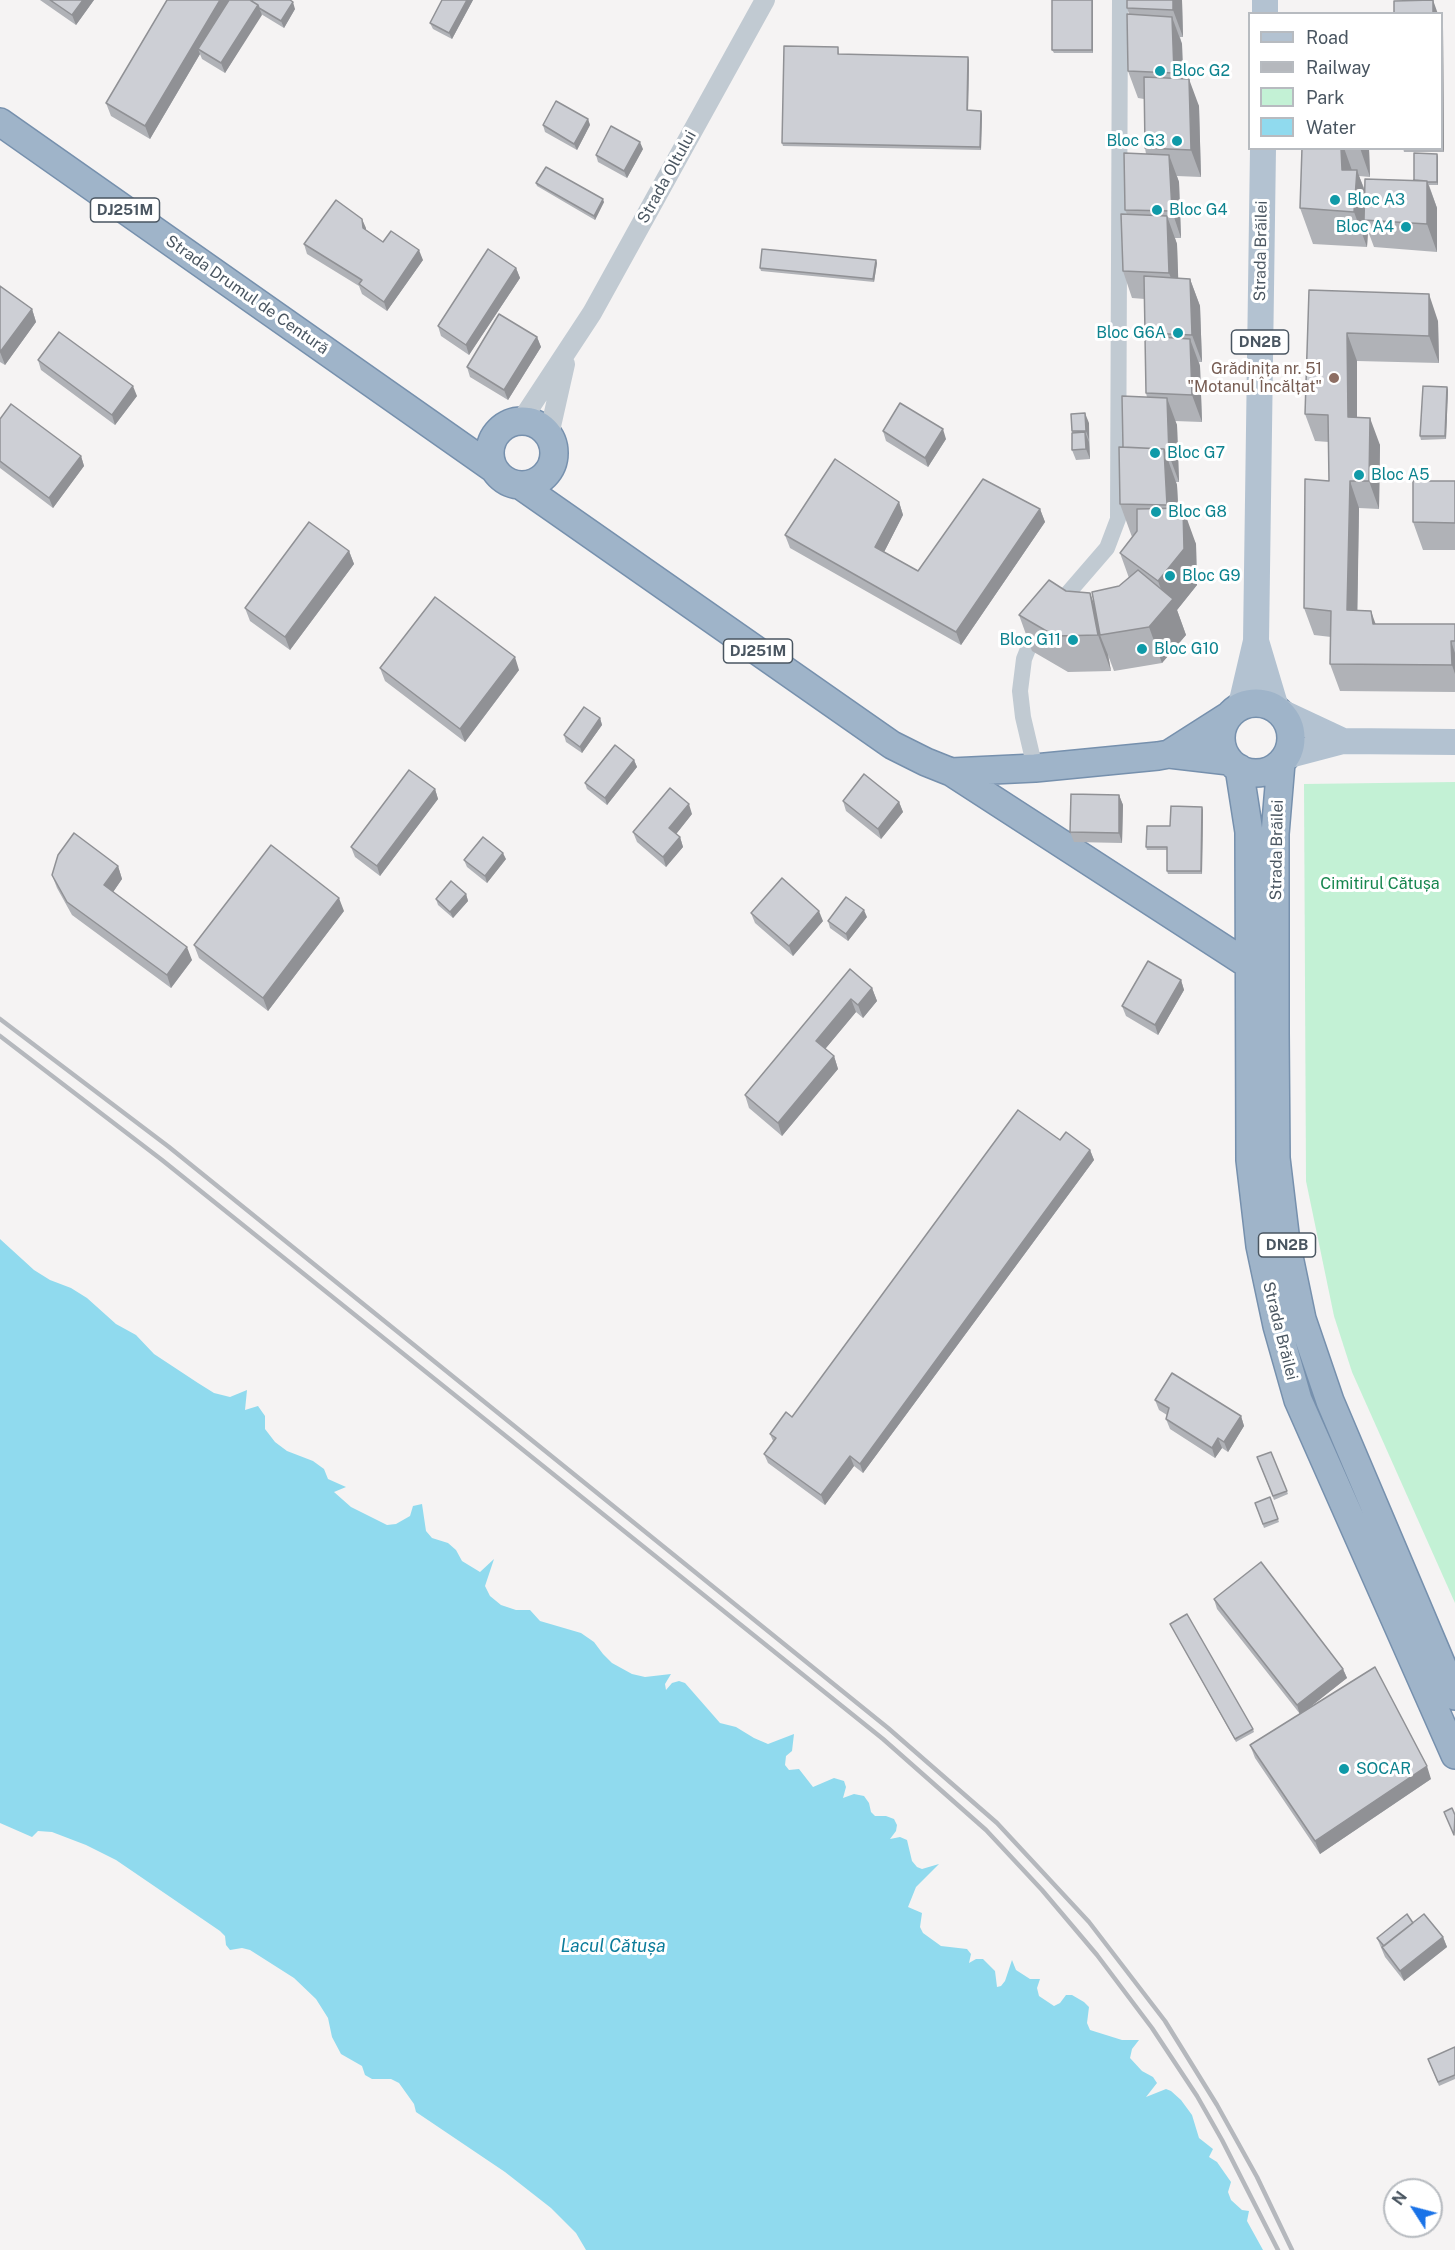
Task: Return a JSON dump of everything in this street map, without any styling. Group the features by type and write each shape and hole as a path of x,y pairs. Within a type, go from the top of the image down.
{"highway":[{"name":"Strada Drumul de Centură","path":"0,122 435,427 494,469 503,479 520,485 892,745 951,772 1035,768 1169,754 1234,765"},
{"path":"435,427 537,424 552,448 571,521"},
{"path":"494,469 490,448 495,435 510,425"},
{"path":"520,485 528,485 547,474 552,448"},
{"path":"1234,711 1253,702 1265,703 1279,710"},
{"name":"Strada Brăilei","path":"1279,710 1288,722 1292,733 1291,745 1284,760 1275,834 1276,1158 1286,1242 1302,1319 1330,1401 1455,1696"},
{"name":"Strada Drumul de Centură","path":"1169,754 1234,711"},
{"name":"Strada Brăilei","path":"1234,711 1221,732 1222,747 1234,765 1248,832 1250,1160 1260,1246 1277,1326 1298,1400 1455,1755"},
{"path":"1234,765 1249,772 1261,773 1272,770 1284,760"},
{"name":"DJ251M","path":"951,772 1249,965"}],"main road":[{"name":"Strada Brăilei","path":"1234,711 1256,641 1263,150"},
{"name":"Strada Brăilei","path":"1256,641 1279,710"},
{"path":"1279,710 1343,741"},
{"path":"1284,760 1343,741 1455,742"}],"street":[{"name":"Strada Oltului","path":"510,425 568,352 592,313 765,0"},
{"path":"1035,768 1023,717 1020,690 1024,659 1032,639 1043,622 1107,548 1118,519 1120,0"},
{"name":"Strada Oltului","path":"552,448 568,352"}],"green space":[{"name":"Cimitirul Cătușa","path":"1455,782 1455,1603 1352,1372 1334,1316 1306,1181 1304,784"}],"water":[{"name":"Lacul Cătușa","path":"0,1239 34,1270 87,1298 116,1324 136,1335 154,1354 214,1393 230,1397 247,1390 245,1410 258,1406 265,1416 265,1429 275,1442 287,1451 313,1461 324,1469 328,1479 346,1487 334,1492 351,1507 387,1525 396,1524 410,1516 413,1506 422,1504 426,1531 432,1538 448,1543 456,1550 462,1561 480,1572 494,1559 485,1586 490,1596 501,1605 516,1610 530,1610 540,1621 581,1633 594,1642 612,1663 632,1674 645,1677 671,1674 665,1684 666,1690 672,1683 679,1681 685,1683 720,1723 736,1727 754,1738 768,1744 794,1734 792,1751 786,1756 785,1765 789,1770 799,1769 813,1787 834,1778 844,1781 846,1787 843,1798 854,1794 864,1796 875,1816 894,1819 897,1825 896,1831 890,1839 900,1837 907,1840 912,1861 917,1867 922,1869 939,1864 916,1887 908,1907 922,1913 920,1927 923,1933 941,1946 967,1949 971,1954 969,1963 976,1959 983,1959 995,1971 997,1987 1005,1981 1012,1960 1016,1970 1030,1979 1040,1979 1037,1988 1039,1996 1054,2006 1060,2003 1066,1995 1072,1995 1084,2002 1089,2007 1087,2023 1090,2030 1122,2040 1139,2040 1132,2049 1130,2058 1157,2083 1146,2097 1166,2089 1181,2100 1192,2115 1199,2138 1213,2149 1209,2157 1217,2162 1231,2182 1228,2192 1231,2200 1242,2210 1249,2211 1247,2221 1263,2250 586,2250 576,2233 551,2208 505,2172 416,2112 414,2104 399,2083 391,2079 372,2079 365,2075 362,2066 341,2054 332,2037 328,2018 316,1999 294,1978 250,1950 242,1948 230,1950 226,1945 225,1936 220,1931 116,1860 52,1832 38,1831 32,1837 0,1823"}],"building":[{"path":"50,0 83,0 72,15"},
{"path":"167,0 220,0 145,126 106,103"},
{"path":"229,0 250,0 258,5 221,63 198,49"},
{"path":"250,0 290,0 293,2 281,21"},
{"path":"442,0 467,0 449,33 430,23"},
{"path":"1052,0 1092,0 1092,50 1052,50"},
{"path":"1127,0 1173,0 1173,10 1127,8"},
{"path":"1433,0 1433,12 1394,12 1394,1"},
{"path":"1127,14 1172,17 1174,73 1128,71"},
{"path":"784,46 838,47 838,54 968,57 967,110 981,111 980,147 782,143"},
{"path":"1144,77 1189,79 1191,150 1145,148"},
{"path":"556,101 588,119 574,144 543,125"},
{"path":"611,126 640,142 624,171 596,155"},
{"path":"1302,150 1341,150 1342,170 1357,170 1354,212 1300,208"},
{"path":"1124,153 1169,155 1172,211 1125,210"},
{"path":"1414,153 1437,154 1437,182 1414,180"},
{"path":"546,167 603,199 594,216 536,183"},
{"path":"1365,179 1427,181 1427,224 1364,220"},
{"path":"336,200 362,219 363,228 383,242 391,231 419,250 384,302 359,284 362,280 304,244"},
{"path":"1121,214 1167,216 1169,273 1123,271"},
{"path":"488,249 516,268 466,345 438,326"},
{"path":"762,249 876,260 873,279 760,268"},
{"path":"1144,276 1190,279 1192,335 1145,333"},
{"path":"0,286 32,309 0,352"},
{"path":"1309,290 1429,294 1429,336 1347,333 1348,417 1370,418 1369,481 1350,481 1347,610 1371,611 1373,624 1455,624 1455,641 1451,641 1452,665 1330,664 1331,611 1304,608 1305,479 1329,481 1328,415 1305,414"},
{"path":"499,314 537,337 504,390 467,367"},
{"path":"59,332 133,386 112,415 38,360"},
{"path":"1145,336 1190,339 1192,395 1146,393"},
{"path":"1423,386 1447,387 1445,436 1420,436"},
{"path":"1122,396 1167,398 1169,455 1166,455 1164,449 1123,447"},
{"path":"900,403 943,429 925,458 883,431"},
{"path":"11,404 81,456 49,498 0,461 0,419"},
{"path":"1085,413 1086,431 1072,431 1071,414"},
{"path":"1085,432 1086,449 1072,450 1072,433"},
{"path":"1119,447 1164,449 1167,505 1120,504"},
{"path":"835,459 899,502 875,547 918,571 983,479 1040,509 956,632 785,535"},
{"path":"1413,481 1455,481 1455,523 1413,522"},
{"path":"1183,508 1184,549 1158,581 1120,553 1137,531 1137,509"},
{"path":"309,522 349,551 285,637 245,608"},
{"path":"1138,570 1173,599 1149,627 1100,635 1092,592 1119,586"},
{"path":"1049,580 1066,591 1090,593 1098,635 1055,636 1019,615"},
{"path":"435,597 515,657 460,729 380,668"},
{"path":"584,707 600,718 580,747 564,735"},
{"path":"615,745 634,760 605,798 585,783"},
{"path":"409,770 435,789 377,866 351,847"},
{"path":"864,774 899,802 878,829 843,801"},
{"path":"670,788 689,804 669,828 680,837 663,857 633,832"},
{"path":"1071,794 1119,795 1119,833 1070,832"},
{"path":"1171,806 1202,807 1201,871 1167,871 1167,847 1146,847 1147,826 1170,826"},
{"path":"74,833 118,866 104,885 187,947 167,975 67,902 52,875 58,855"},
{"path":"483,837 503,853 485,876 464,860"},
{"path":"271,845 339,898 263,998 194,945"},
{"path":"782,878 819,911 789,946 751,913"},
{"path":"451,881 466,894 450,912 436,899"},
{"path":"846,897 864,910 846,934 828,921"},
{"path":"1148,961 1181,980 1155,1025 1122,1006"},
{"path":"850,969 872,988 858,1005 851,999 816,1041 834,1056 778,1123 745,1095"},
{"path":"1018,1110 1060,1140 1066,1132 1090,1150 860,1464 850,1456 821,1495 764,1454 776,1438 770,1434 786,1412 792,1417"},
{"path":"1172,1373 1241,1416 1224,1442 1218,1438 1212,1448 1166,1419 1169,1408 1155,1400"},
{"path":"1271,1452 1287,1491 1273,1496 1257,1457"},
{"path":"1270,1497 1278,1519 1263,1524 1255,1503"},
{"path":"1261,1562 1343,1669 1297,1705 1214,1599"},
{"path":"1187,1614 1253,1729 1235,1739 1170,1624"},
{"name":"SOCAR","path":"1375,1667 1427,1766 1315,1841 1250,1745"},
{"path":"1452,1808 1455,1815 1454,1835 1444,1812"},
{"path":"1407,1914 1413,1923 1384,1946 1377,1938"},
{"path":"1424,1914 1443,1937 1400,1971 1382,1947"},
{"path":"1455,2047 1455,2075 1438,2082 1428,2059"}],"railway":[{"path":"0,1019 169,1147 888,1728 997,1823 1089,1922 1165,2021 1217,2105 1257,2177 1292,2250"},
{"path":"0,1036 162,1160 883,1739 986,1830 1042,1890 1097,1955 1152,2028 1197,2096 1222,2140 1278,2250"}],"place":[{"name":"Bloc G2","path":"1160,71"},
{"name":"Bloc G3","path":"1177,141"},
{"name":"Bloc A3","path":"1335,200"},
{"name":"Bloc G4","path":"1157,210"},
{"name":"Bloc A4","path":"1406,227"},
{"name":"Bloc G6A","path":"1178,333"},
{"name":"Grădinița nr. 51 \"Motanul Încălțat\"","path":"1334,378"},
{"name":"Bloc G7","path":"1155,453"},
{"name":"Bloc A5","path":"1359,475"},
{"name":"Bloc G8","path":"1156,512"},
{"name":"Bloc G9","path":"1170,576"},
{"name":"Bloc G11","path":"1073,640"},
{"name":"Bloc G10","path":"1142,649"},
{"name":"SOCAR","path":"1344,1769"}]}
